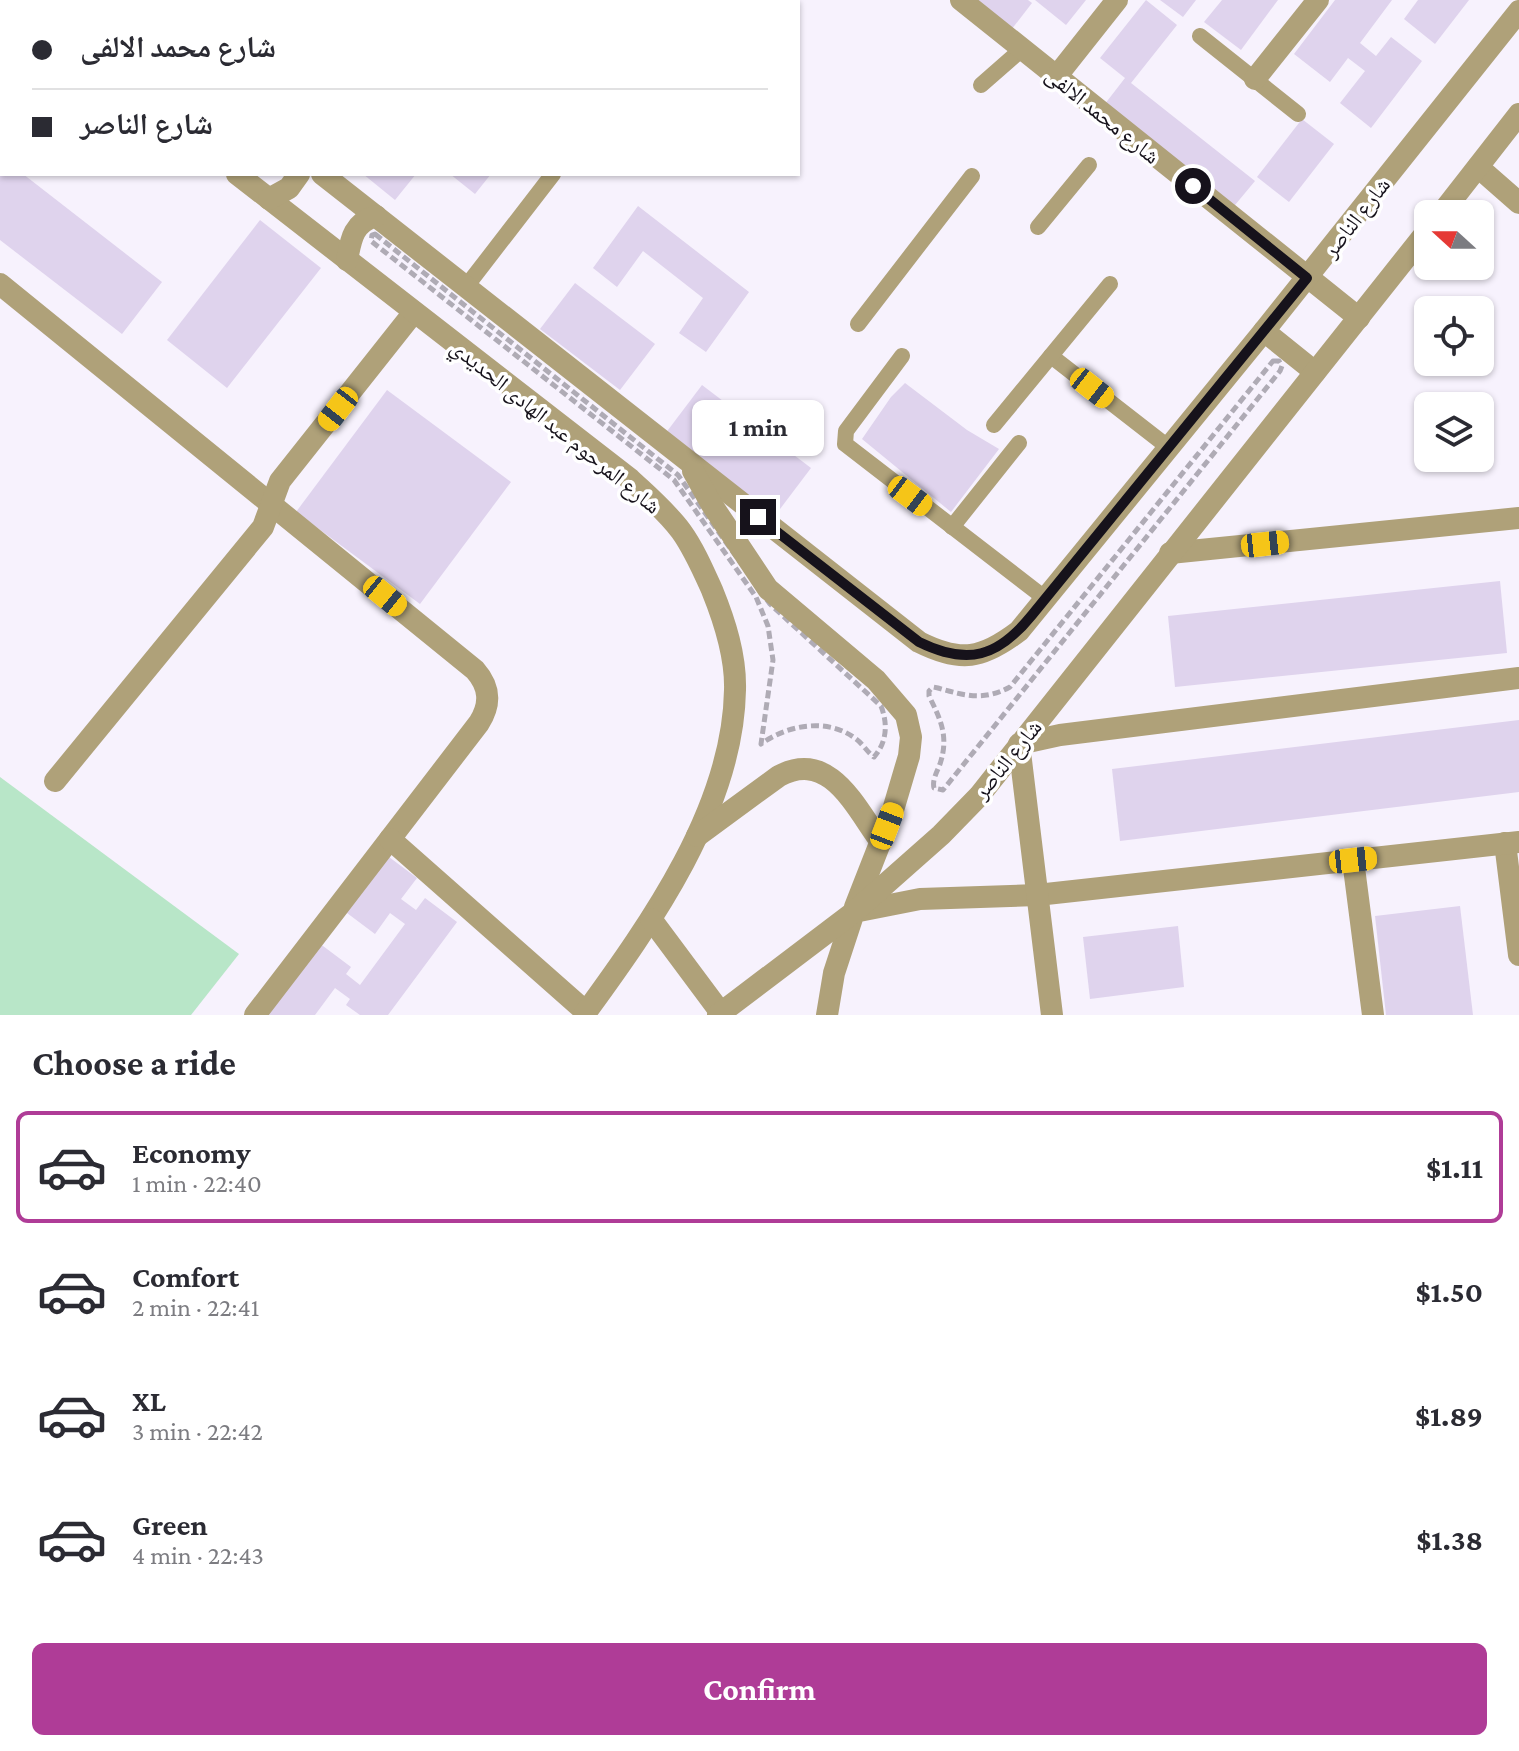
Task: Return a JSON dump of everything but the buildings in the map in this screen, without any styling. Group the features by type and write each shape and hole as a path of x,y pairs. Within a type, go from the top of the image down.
{"street":[{"name":"شارع محمد الالفى","path":"961,0 1359,318"},
{"path":"1056,77 1117,0"},
{"path":"1255,79 1318,0"},
{"name":"شارع الناصر","path":"689,463 919,642 942,653 962,656 984,653 1002,645 1019,631 1046,599 1519,11"},
{"path":"1452,200 1519,114"},
{"path":"1478,167 1519,203"},
{"name":"شارع المرحوم عبد الهادى الحديدي","path":"240,176 630,479 661,507 682,532 701,565 725,625 735,688 732,731 723,772 694,839 651,919 585,1014"},
{"path":"269,199 289,188 298,176"},
{"path":"325,176 689,463 712,505 768,589 876,680 906,715 911,737 909,756 834,973 827,1015"},
{"path":"347,260 352,234 358,225 376,216"},
{"name":"شارع الناصر","path":"720,1014 854,912 941,835 979,796 1414,248"},
{"path":"0,284 475,670 487,690 488,701 479,723 255,1015"},
{"path":"55,781 263,527 280,481 414,312"},
{"path":"1264,331 1315,372"},
{"path":"1170,553 1519,518"},
{"path":"1052,1015 1019,744 1060,735 1519,678"},
{"path":"694,839 779,776 803,768 816,770 838,784 881,842"},
{"path":"390,839 585,1014"},
{"path":"854,912 920,899 1037,895 1512,842 1519,955"},
{"path":"1353,860 1373,1015"},
{"path":"651,919 720,1014"}],"lane":[{"path":"1200,36 1298,114"},
{"path":"981,85 1022,49"},
{"path":"1038,227 1089,165"},
{"path":"465,288 551,176"},
{"path":"858,324 972,176"},
{"path":"994,425 1110,284"},
{"path":"902,356 846,431 844,440 848,448 1046,599"},
{"path":"1051,356 1168,447"},
{"path":"952,527 1019,443"}],"path":[{"path":"1279,361 1282,366 1280,371 943,790 934,788 932,783 945,740 943,726 929,691 933,687 977,698 995,695 1010,687 1269,364 1279,361"}],"green space":[{"path":"0,777 239,954 191,1015 0,1015"}],"route":[{"path":"758,517 919,642 942,653 962,656 984,653 1002,645 1019,631 1307,278 1193,186"}]}
